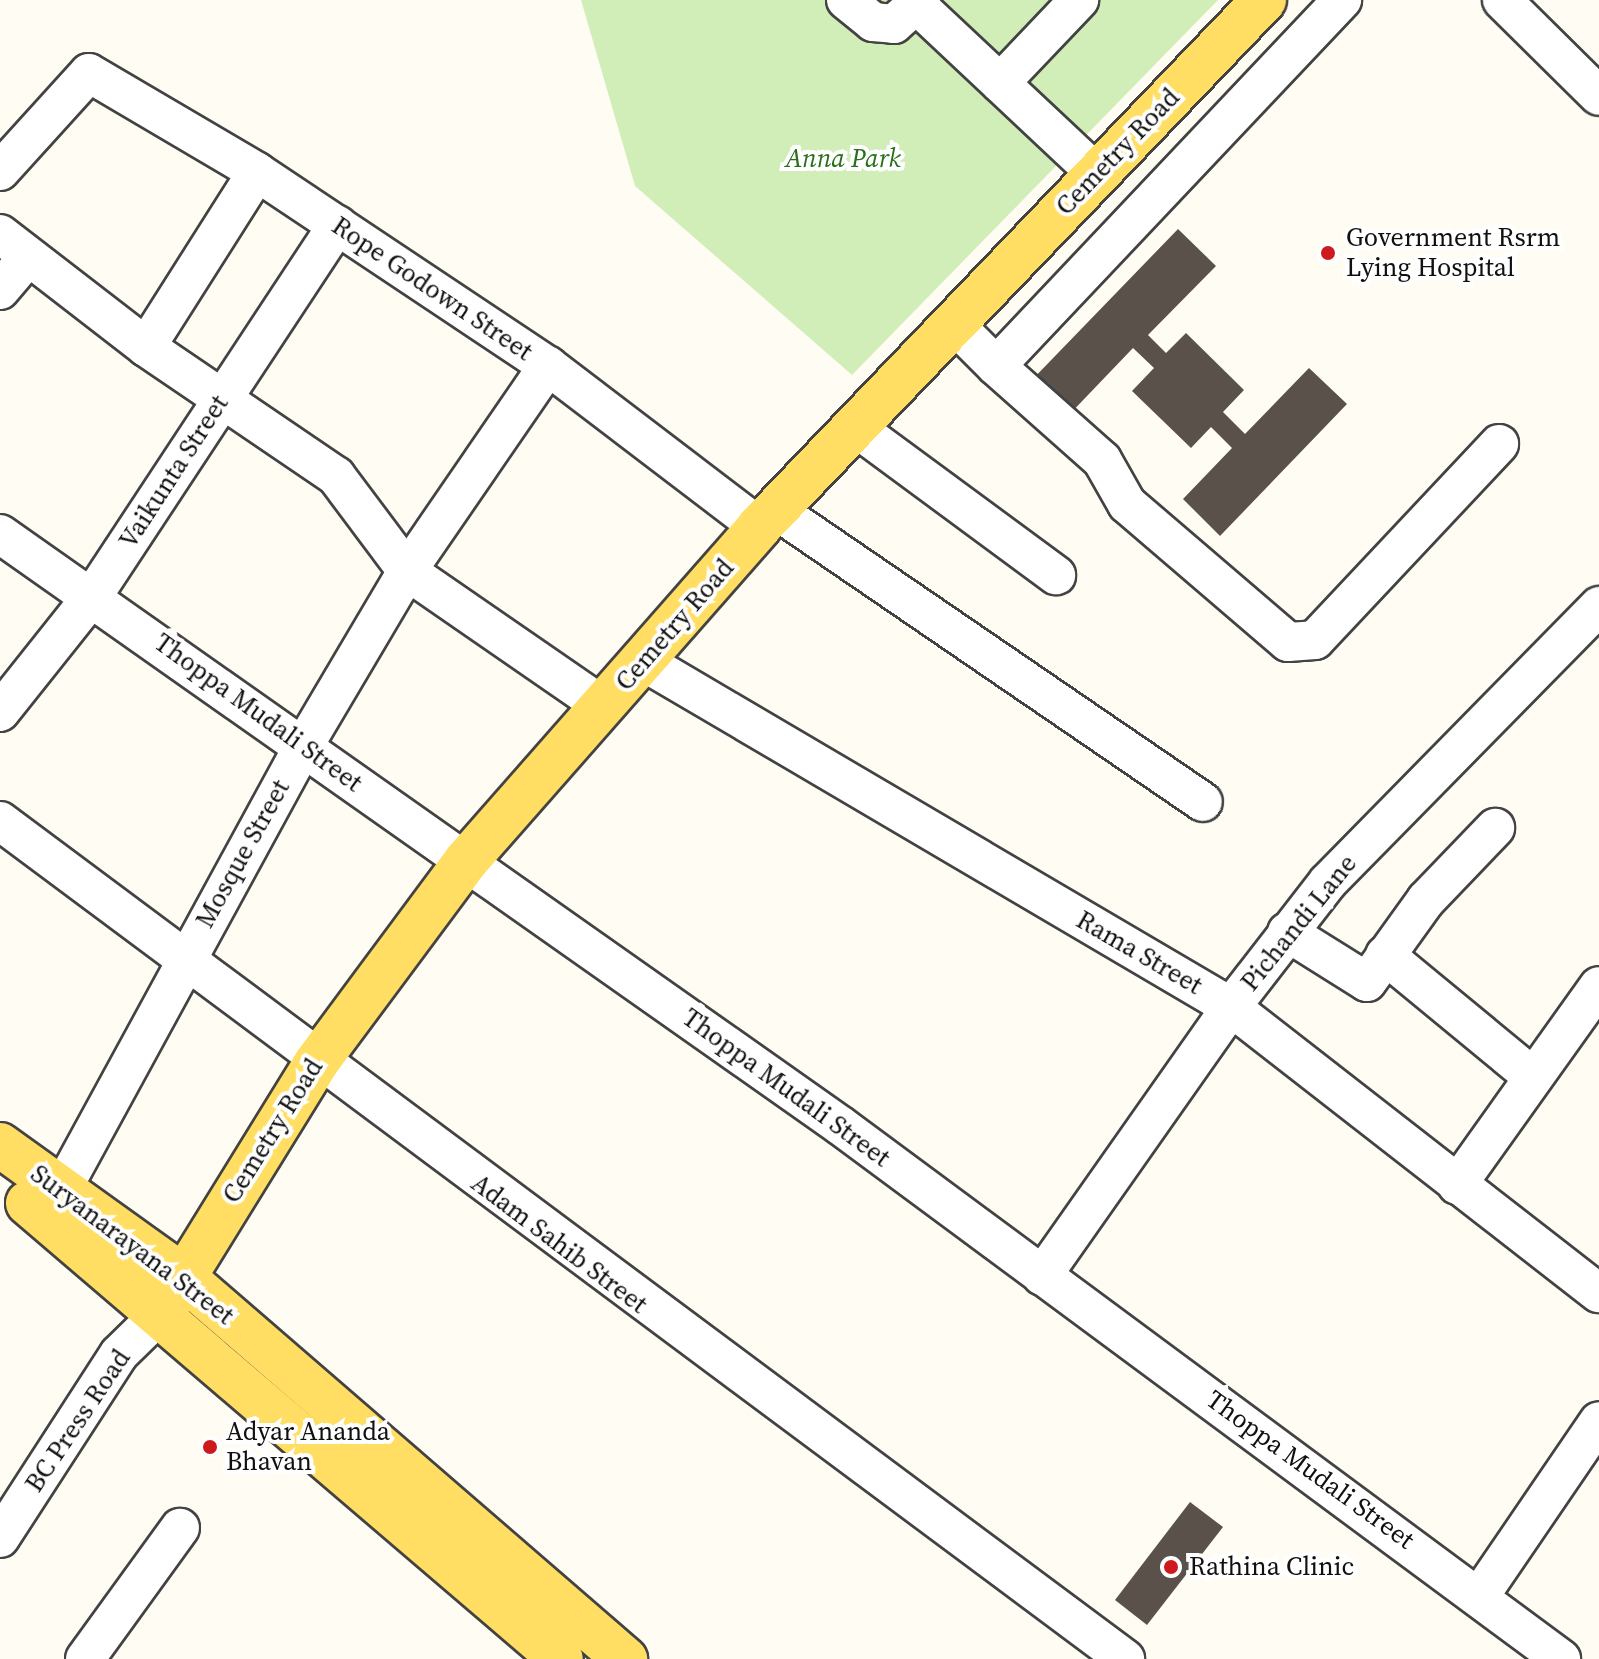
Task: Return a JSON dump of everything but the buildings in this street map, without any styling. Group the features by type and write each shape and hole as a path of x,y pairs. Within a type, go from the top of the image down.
{"main road":[{"name":"Cemetry Road","path":"173,1294 316,1063 466,861 646,663 767,518 1097,174 1250,5"},
{"name":"Suryanarayana Street","path":"0,1145 61,1191 561,1659"},
{"name":"Suryanarayana Street","path":"0,1183 173,1294 625,1659"}],"street":[{"path":"846,0 873,22 894,24 920,3 1097,174"},
{"path":"1000,83 1079,0"},
{"path":"996,366 1342,0"},
{"path":"1502,0 1599,96"},
{"name":"Rope Godown Street","path":"0,171 89,73 257,172 548,366 767,518 1203,802"},
{"path":"146,347 257,172"},
{"name":"Vaikunta Street","path":"0,712 94,594 337,225"},
{"path":"0,290 14,246 146,347 336,476 407,571 604,707"},
{"path":"954,324 996,366 1102,460 1127,504 1288,642 1315,640 1499,444"},
{"name":"Mosque Street","path":"61,1191 183,960 303,747 407,571 548,366"},
{"path":"855,427 1056,575"},
{"name":"Thoppa Mudali Street","path":"0,534 94,594 1042,1276 1481,1594 1561,1659"},
{"name":"Pichandi Lane","path":"1042,1276 1287,932 1412,792 1599,606"},
{"name":"Rama Street","path":"646,663 1231,1007 1599,1293"},
{"name":"Adam Sahib Street","path":"0,821 316,1063 1125,1659"},
{"path":"1287,932 1367,982 1385,955 1495,828"},
{"path":"1385,955 1533,1077"},
{"path":"1457,1185 1599,986"},
{"name":"BC Press Road","path":"0,1538 119,1354 173,1294"},
{"path":"1481,1594 1599,1421"},
{"path":"85,1659 180,1528"}],"green space":[{"name":"Anna Park","path":"581,0 1218,0 852,375 635,186"}],"place":[{"name":"Government Rsrm Lying Hospital","path":"1328,253"},
{"name":"Adyar Ananda Bhavan","path":"210,1447"},
{"name":"Rathina Clinic","path":"1171,1567"}]}
